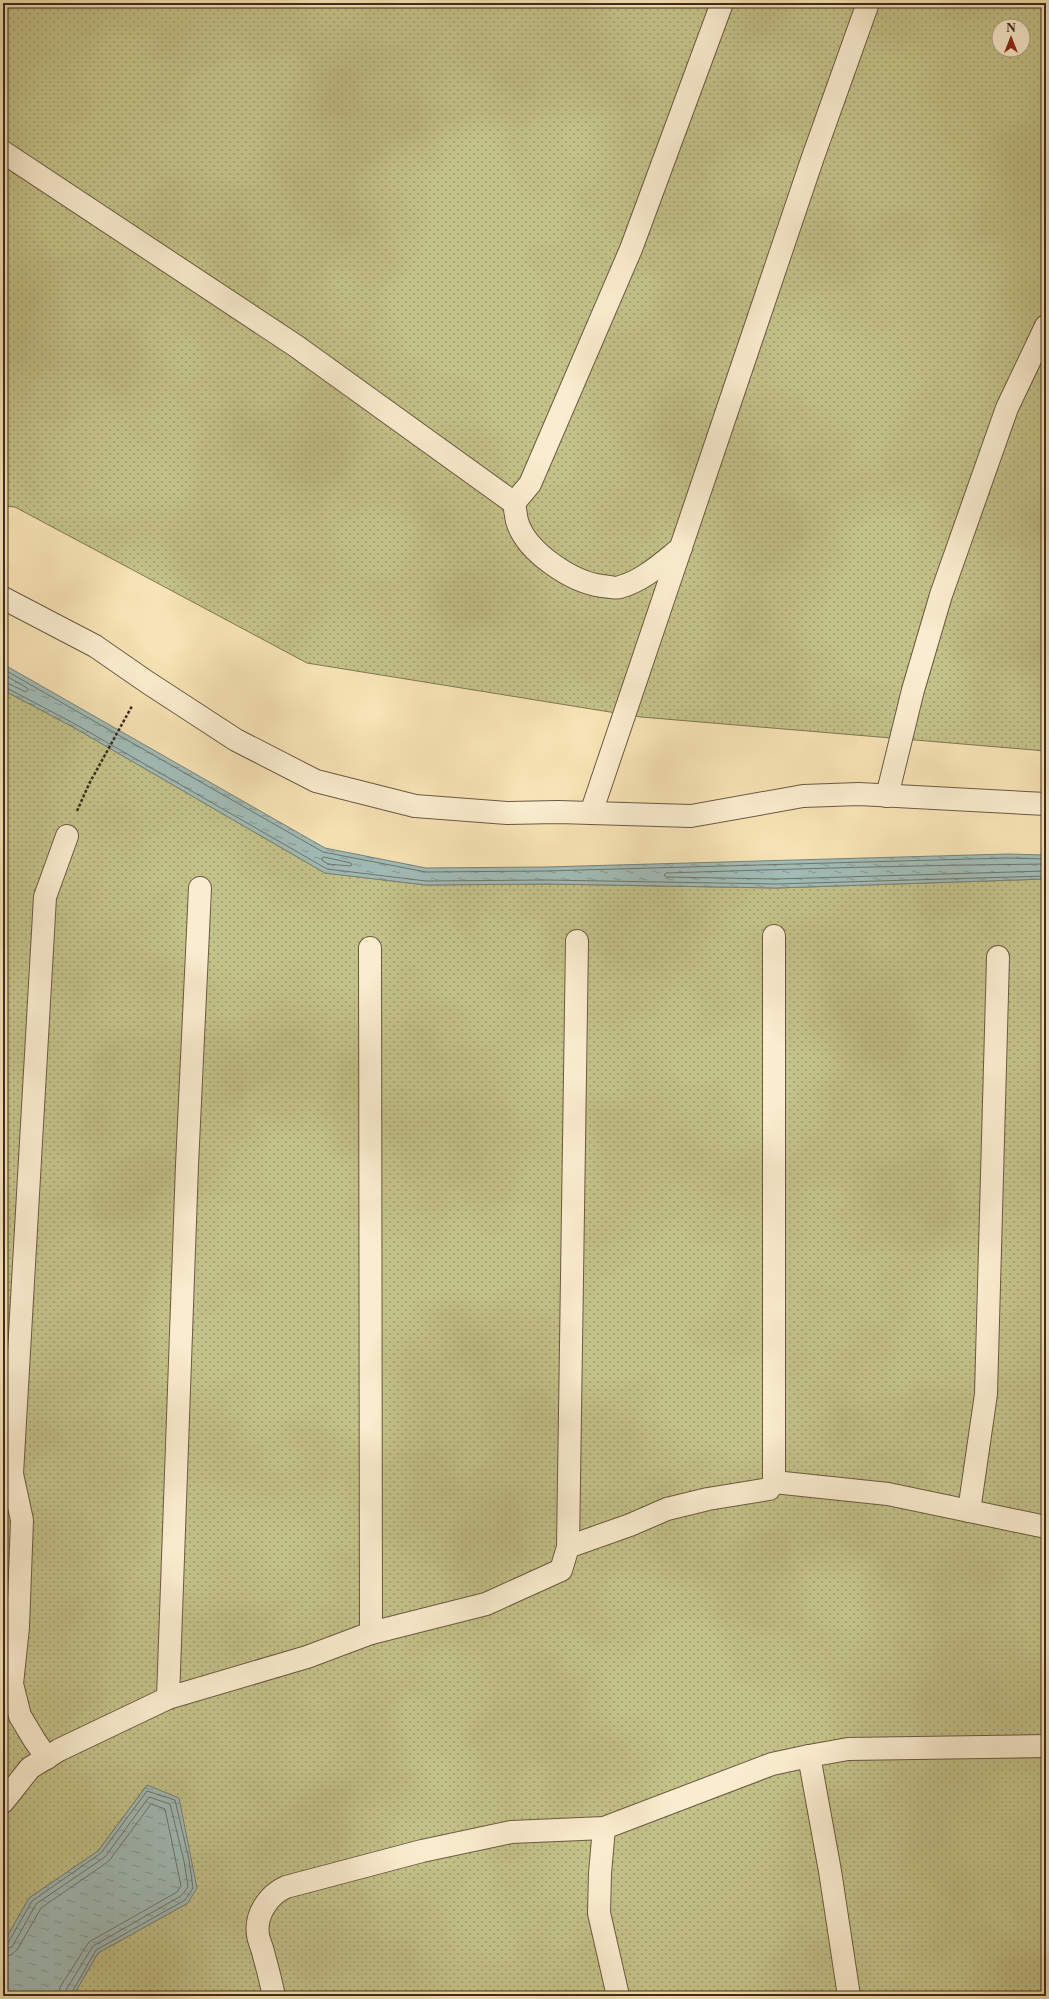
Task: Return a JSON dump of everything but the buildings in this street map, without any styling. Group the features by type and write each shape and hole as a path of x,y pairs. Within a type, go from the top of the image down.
{"street":[{"path":"514,503 530,484 631,249 722,3"},
{"path":"591,813 813,157 868,3"},
{"path":"3,152 296,346 514,503 518,522 532,544 547,560 567,574 592,584 619,588 643,578 681,548"},
{"path":"887,796 913,690 941,595 1007,408 1046,326"},
{"path":"3,598 95,646 146,682 236,740 316,781 415,806 506,813 558,812 691,816 804,796 859,794 1046,804"},
{"path":"47,1758 35,1742 20,1716 12,1684 18,1627 22,1520 7,1471 45,897 67,836"},
{"path":"168,1698 187,1165 200,888"},
{"path":"568,1547 630,1525 667,1509 769,1489 774,1482 774,936"},
{"path":"3,1802 30,1768 59,1750 168,1698 307,1657 371,1634 486,1604 561,1570 568,1547 577,941"},
{"path":"370,948 371,1634"},
{"path":"969,1511 986,1394 998,957"},
{"path":"774,1482 888,1494 1046,1527"},
{"path":"274,1996 258,1935 259,1922 262,1909 277,1891 286,1887 422,1851 511,1832 604,1828 772,1764 809,1756 848,1749 1046,1746"},
{"path":"809,1756 830,1871 849,1996"},
{"path":"604,1828 600,1873 599,1913 618,1996"}],"path":[{"path":"89,784 133,704"}],"shaded area":[{"path":"3,3 1046,3 1046,751 641,717 307,663 15,507 3,506"},
{"path":"3,690 73,727 325,873 426,885 547,884 776,888 1046,879 1046,1996 73,1996 98,1953 188,1903 147,1785 98,1851 29,1898 3,1944"}],"water":[{"path":"3,664 325,848 426,868 546,867 1008,854 1046,855 1046,879 776,888 547,884 426,885 325,873 73,727 3,690"},
{"path":"147,1785 179,1798 197,1888 188,1903 98,1953 73,1996 3,1996 3,1944 29,1898 98,1851"}]}
